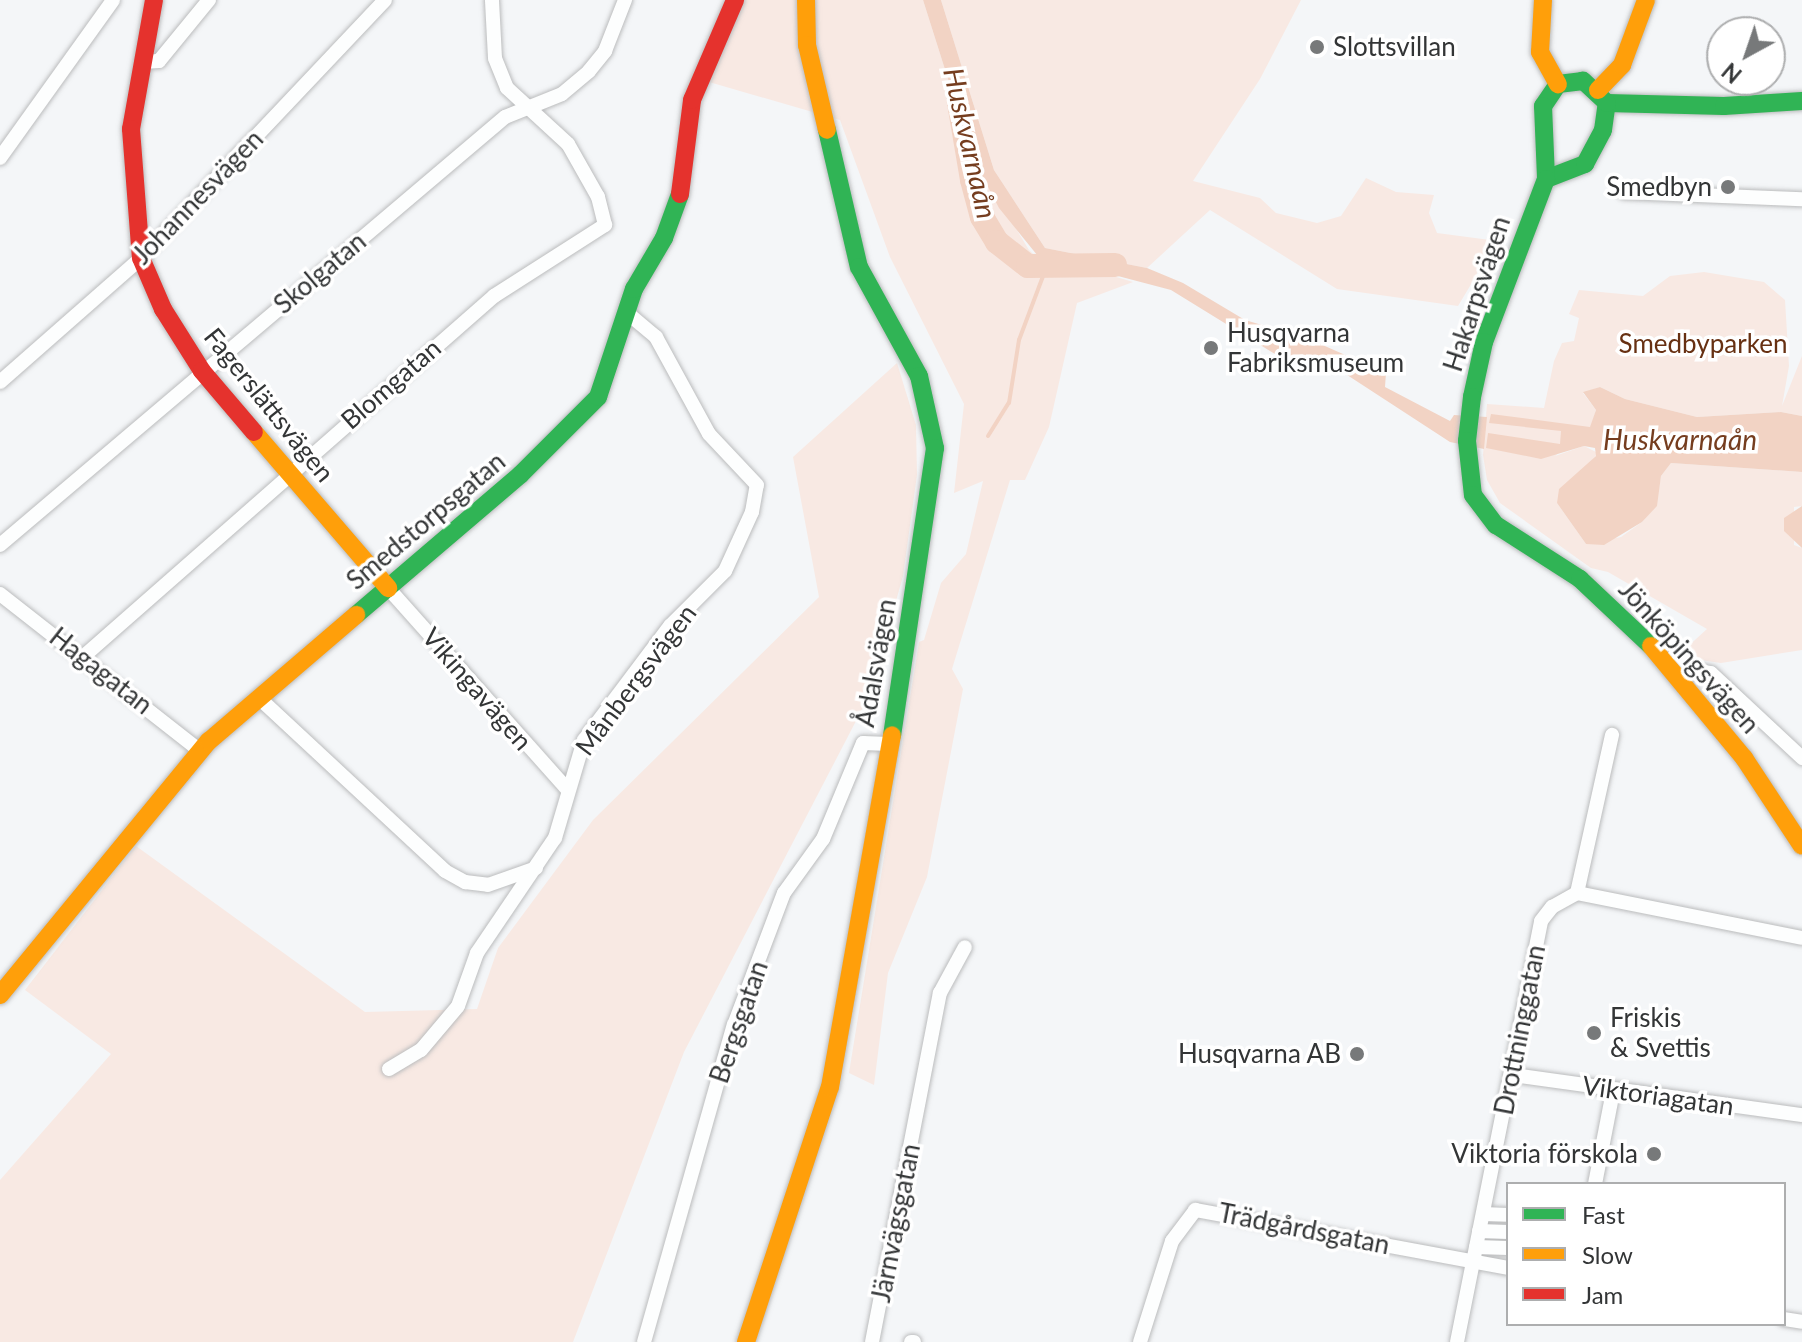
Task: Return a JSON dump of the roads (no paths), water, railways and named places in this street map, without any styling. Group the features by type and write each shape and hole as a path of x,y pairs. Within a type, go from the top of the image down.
{"street":[{"path":"0,158 113,0"},
{"name":"Fagerslättsvägen","path":"154,0 131,129 141,258 163,309 202,371 388,588"},
{"path":"142,62 159,61 209,0"},
{"name":"Johannesvägen","path":"0,382 141,258 385,0"},
{"path":"492,0 495,58 507,88 531,108"},
{"name":"Skolgatan","path":"0,545 505,117 562,94 589,71 605,51 625,0"},
{"name":"Smedstorpsgatan","path":"0,995 200,751 258,697 581,419 598,397 625,311 664,238 684,183 692,100 735,0"},
{"name":"Ådalsvägen","path":"746,1342 800,1190 830,1087 889,744 934,439 919,376 859,267 807,45 806,0"},
{"path":"1543,0 1540,52 1558,84 1575,79 1602,96 1724,106 1802,101"},
{"path":"1546,179 1585,164 1603,130 1602,96 1622,65 1646,0"},
{"name":"Hakarpsvägen","path":"1468,451 1472,397 1484,342 1546,179 1543,106 1558,84"},
{"name":"Blomgatan","path":"84,656 288,472 494,296 605,225 598,197 568,144 531,108"},
{"path":"1624,192 1802,199"},
{"name":"Månbergsvägen","path":"389,1069 421,1050 458,1006 477,953 555,838 584,740 670,626 725,571 752,512 757,485 709,434 656,337 625,311"},
{"name":"Jönköpingsvägen","path":"1468,451 1473,495 1487,516 1604,598 1680,680 1769,790 1802,846"},
{"name":"Vikingavägen","path":"388,588 567,789"},
{"name":"Hagagatan","path":"0,594 84,656 200,751"},
{"path":"1680,680 1695,670 1711,673 1802,758"},
{"path":"258,697 436,865 455,877 488,885 537,867"},
{"path":"1612,735 1577,893 1802,938"},
{"name":"Bergsgatan","path":"644,1342 734,1025 784,893 823,839 863,743 889,744"},
{"name":"Drottninggatan","path":"1457,1342 1513,1075 1541,921 1552,907 1577,893"},
{"name":"Järnvägsgatan","path":"872,1342 940,993 965,947"},
{"name":"Viktoriagatan","path":"1513,1075 1802,1115"},
{"path":"1595,1182 1613,1091"},
{"name":"Trädgårdsgatan","path":"1140,1342 1172,1241 1195,1210 1474,1254 1506,1267"},
{"path":"1483,1214 1506,1215"},
{"path":"1479,1231 1506,1232"},
{"path":"1474,1254 1506,1248"}],"water":[{"name":"Huskvarnaån","path":"923,0 941,0 994,170 1045,248 1147,268 1183,283 1245,320 1309,339 1386,373 1385,387 1450,421 1454,415 1487,417 1484,449 1450,442 1341,371 1275,354 1171,290 1080,266 1046,266 999,208 973,158"},
{"path":"1600,387 1625,399 1697,417 1781,412 1802,416 1802,472 1671,463 1661,476 1657,506 1642,522 1604,545 1586,544 1557,503 1559,489 1596,456 1595,448 1584,446 1541,459 1486,448 1488,433 1560,444 1561,431 1489,423 1491,414 1590,427 1596,410 1583,392"},
{"path":"1802,506 1802,548 1784,531 1784,518"}],"waterway":[{"name":"Huskvarnaån","path":"958,97 972,180 982,217 997,242 1028,266 1115,265"},
{"path":"988,436 1009,403 1019,340 1046,268"}],"place":[{"name":"Slottsvillan","path":"1317,47"},
{"name":"Smedbyn","path":"1728,187"},
{"name":"Husqvarna Fabriksmuseum","path":"1211,348"},
{"name":"Friskis & Svettis","path":"1594,1033"},
{"name":"Husqvarna AB","path":"1357,1054"},
{"name":"Viktoria förskola","path":"1654,1154"}],"park label":[{"name":"Smedbyparken","path":"1703,344"}]}
